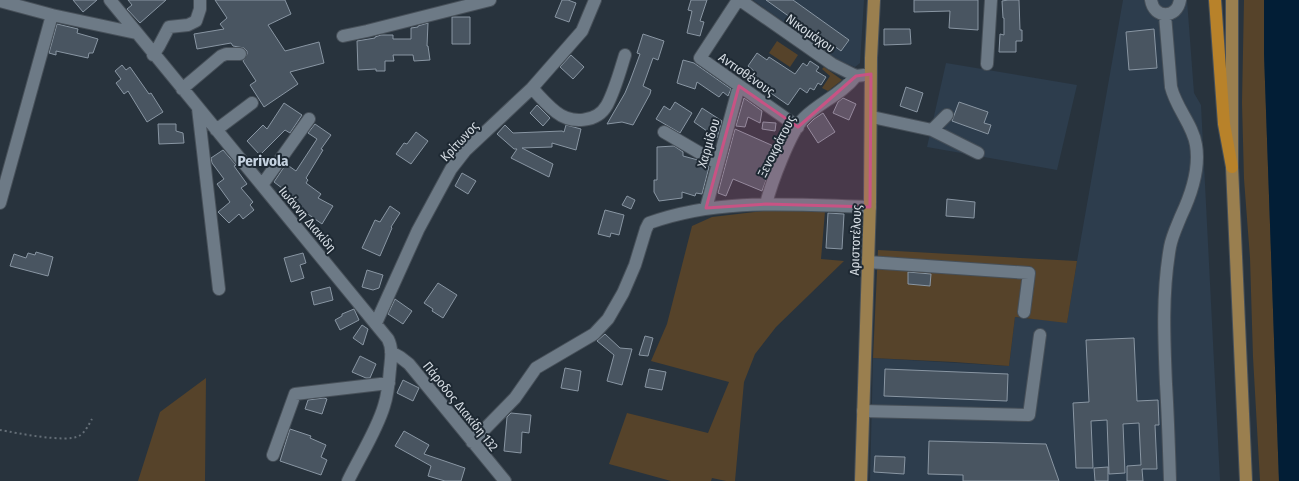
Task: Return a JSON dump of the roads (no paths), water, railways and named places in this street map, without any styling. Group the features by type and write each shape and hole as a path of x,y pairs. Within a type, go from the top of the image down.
{"highway":[{"path":"1215,0 1223,116 1232,167"}],"main road":[{"name":"Αριστοτέλους","path":"861,481 870,207 872,117 871,74 874,0"},
{"path":"1232,0 1232,167 1246,481"}],"street":[{"name":"Ιωάννη Διακίδη","path":"110,0 388,339 391,348 389,383 382,411 348,481"},
{"path":"153,54 160,46 169,27 188,25 196,21 200,12 200,0"},
{"path":"343,36 490,0"},
{"name":"Κρίτωνος","path":"376,323 418,230 451,169 465,151 532,88 583,29 595,0"},
{"name":"Αντισθένους","path":"739,0 700,58 798,127"},
{"name":"Νικομάχου","path":"739,0 819,56 856,76"},
{"path":"987,64 991,0"},
{"path":"1151,0 1154,8 1161,14 1166,15 1177,9 1180,0"},
{"path":"0,1 52,15 136,33"},
{"path":"0,203 52,15"},
{"path":"1166,15 1171,87 1173,96 1191,131 1196,145 1195,178 1170,246 1164,318 1164,353 1170,481"},
{"path":"182,89 221,56 226,54 240,54"},
{"path":"532,88 552,109 562,116 582,120 592,118 599,114 606,106 626,55"},
{"path":"856,76 871,74"},
{"name":"Ξενοκράτους","path":"766,204 769,190 798,127 806,116 848,85 856,76"},
{"name":"Χαρμίδου","path":"706,208 739,86"},
{"path":"216,130 252,103"},
{"path":"198,108 219,289"},
{"path":"932,130 947,115"},
{"path":"872,117 932,130 978,153"},
{"path":"262,185 309,119"},
{"path":"664,132 718,163"},
{"path":"472,442 515,398 536,368 594,334 608,319 623,293 632,272 646,229 650,223 706,208 766,204 870,207"},
{"path":"868,262 1029,273 1024,312"},
{"path":"863,411 1029,415 1040,335"},
{"name":"Πάροδος Διακίδη 132","path":"391,352 400,356 409,364 505,481"},
{"path":"273,455 295,394 389,383"}],"district":[{"name":"Perivola","path":"263,161"}]}
